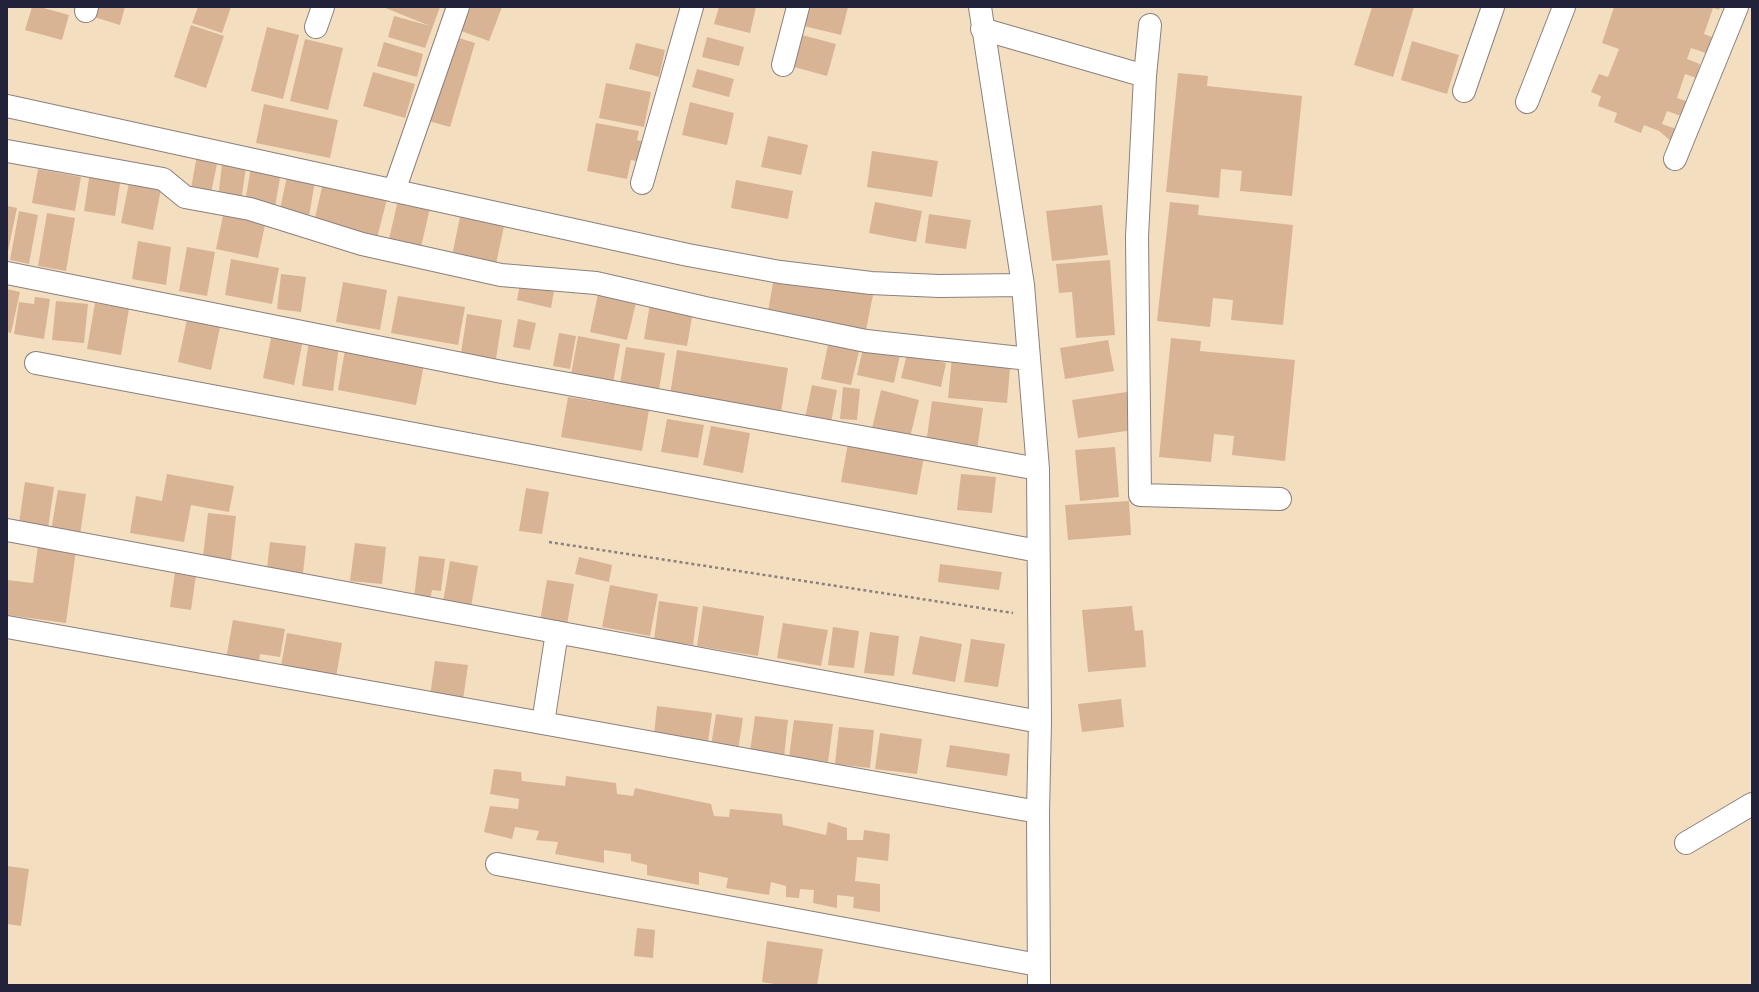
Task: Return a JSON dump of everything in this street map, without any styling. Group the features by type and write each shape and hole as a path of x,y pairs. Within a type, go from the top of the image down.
{"street":[{"path":"394,191 458,7"},
{"path":"642,183 692,7"},
{"path":"783,65 798,7"},
{"path":"497,864 1038,975 1038,812 1040,722 1038,469 1023,284 982,29 980,7"},
{"path":"1464,91 1493,7"},
{"path":"1527,102 1564,7"},
{"path":"1675,159 1737,7"},
{"path":"1150,25 1145,76 1137,237 1140,495 1280,498"},
{"path":"982,29 1145,76"},
{"path":"7,106 688,255 780,272 871,283 939,286 1023,284"},
{"path":"7,151 163,179 185,197 250,209 362,244 501,275 596,283 866,342 1029,359"},
{"path":"7,273 502,372 1038,469"},
{"path":"36,363 1038,551"},
{"path":"7,530 1040,722"},
{"path":"7,627 1038,812"},
{"path":"543,723 557,632"},
{"path":"1686,843 1752,804"}],"path":[{"path":"549,542 1039,618"}],"building":[{"path":"32,7 40,7 69,15 62,40 25,30"},
{"path":"93,7 125,7 120,25 91,16"},
{"path":"198,7 231,7 222,33 192,23"},
{"path":"383,7 440,7 425,48 388,37 394,16 430,26"},
{"path":"471,7 502,7 489,41 461,31"},
{"path":"719,7 756,7 750,33 714,24"},
{"path":"804,7 848,7 841,35 800,25"},
{"path":"1372,7 1414,7 1393,77 1354,65"},
{"path":"1614,7 1720,7 1719,10 1713,8 1704,34 1712,37 1706,53 1691,48 1687,59 1700,64 1696,78 1685,74 1677,98 1686,101 1681,116 1667,111 1662,124 1677,129 1672,142 1659,131 1644,125 1641,133 1614,122 1617,113 1598,106 1601,96 1591,92 1599,74 1608,77 1619,49 1602,43"},
{"path":"191,25 224,36 206,88 174,77"},
{"path":"267,27 299,35 283,99 251,91"},
{"path":"450,35 475,43 450,127 425,120"},
{"path":"802,35 836,44 827,76 794,67"},
{"path":"707,37 744,47 739,66 702,57"},
{"path":"305,39 343,48 328,110 290,101"},
{"path":"1412,41 1459,55 1447,94 1401,80"},
{"path":"384,42 423,54 417,77 377,66"},
{"path":"636,43 665,50 659,77 629,69"},
{"path":"697,69 734,79 729,97 692,87"},
{"path":"373,72 415,84 405,118 363,106"},
{"path":"1178,73 1208,76 1207,86 1302,96 1292,196 1240,191 1242,171 1221,169 1219,198 1166,192"},
{"path":"606,83 651,92 644,127 599,118"},
{"path":"690,102 734,113 727,145 682,135"},
{"path":"264,104 338,120 330,158 256,143"},
{"path":"596,123 639,131 637,140 645,142 641,162 631,160 627,179 587,171"},
{"path":"768,136 808,145 801,175 761,167"},
{"path":"872,151 938,161 932,197 867,187"},
{"path":"197,155 218,159 210,198 190,194"},
{"path":"222,164 246,167 241,202 218,199"},
{"path":"251,167 281,172 275,207 245,202"},
{"path":"38,169 81,177 75,211 32,203"},
{"path":"90,172 121,177 115,216 84,211"},
{"path":"287,176 315,181 308,222 279,214"},
{"path":"130,178 162,184 153,230 121,223"},
{"path":"736,180 793,191 788,219 731,208"},
{"path":"323,183 387,199 377,238 314,222"},
{"path":"398,200 430,208 421,247 389,239"},
{"path":"875,202 922,211 916,242 869,233"},
{"path":"1170,202 1199,205 1198,215 1293,225 1283,325 1231,320 1233,300 1213,298 1210,327 1157,321"},
{"path":"1102,205 1108,255 1052,261 1046,211"},
{"path":"7,206 17,208 8,251 7,251"},
{"path":"19,211 38,215 29,264 10,260"},
{"path":"224,211 266,220 258,258 216,249"},
{"path":"47,213 75,218 66,271 38,266"},
{"path":"929,214 971,220 966,249 925,243"},
{"path":"460,217 504,226 496,264 452,256"},
{"path":"138,241 171,247 166,285 132,279"},
{"path":"187,247 215,252 207,296 179,291"},
{"path":"231,259 279,268 272,304 225,295"},
{"path":"1110,260 1115,335 1076,338 1072,292 1059,293 1056,264"},
{"path":"281,274 306,277 301,312 277,309"},
{"path":"774,277 873,295 865,335 767,317"},
{"path":"343,282 387,290 380,330 336,322"},
{"path":"520,284 554,291 551,308 517,300"},
{"path":"7,289 20,292 11,333 7,332"},
{"path":"598,294 636,303 627,340 590,332"},
{"path":"398,296 465,307 458,345 391,333"},
{"path":"35,297 50,299 44,339 14,334 19,302 34,304"},
{"path":"56,301 88,304 84,343 52,340"},
{"path":"95,303 129,309 121,355 87,349"},
{"path":"650,304 693,311 687,346 644,339"},
{"path":"189,310 222,318 211,370 178,362"},
{"path":"467,314 502,320 496,359 461,353"},
{"path":"518,319 536,323 530,350 513,347"},
{"path":"272,333 303,340 294,385 263,378"},
{"path":"559,333 576,336 570,369 553,366"},
{"path":"578,336 620,344 613,383 571,375"},
{"path":"1171,338 1201,341 1200,351 1295,360 1285,461 1232,455 1234,436 1214,434 1211,462 1159,457"},
{"path":"829,340 860,347 851,385 821,379"},
{"path":"1108,340 1114,371 1065,379 1060,348"},
{"path":"309,341 339,346 333,391 302,386"},
{"path":"626,347 665,353 658,396 619,390"},
{"path":"863,348 900,355 894,383 857,375"},
{"path":"345,350 424,365 416,405 338,390"},
{"path":"677,350 788,368 781,412 670,395"},
{"path":"907,354 946,363 941,387 901,378"},
{"path":"952,357 985,360 984,365 1010,368 1007,403 948,398"},
{"path":"812,385 837,390 830,428 804,423"},
{"path":"843,387 860,389 857,420 840,419"},
{"path":"881,390 919,400 908,446 870,437"},
{"path":"1127,392 1133,430 1078,438 1072,400"},
{"path":"568,397 649,410 642,451 561,437"},
{"path":"932,401 983,408 977,451 926,444"},
{"path":"667,419 704,425 698,458 661,452"},
{"path":"711,426 750,433 743,473 703,465"},
{"path":"848,443 924,456 917,495 841,482"},
{"path":"1115,447 1119,497 1080,501 1075,450"},
{"path":"167,474 234,486 229,512 191,505 184,542 130,533 136,496 162,501"},
{"path":"961,474 996,477 992,513 957,510"},
{"path":"25,482 54,487 48,528 19,523"},
{"path":"526,488 549,492 542,534 519,531"},
{"path":"58,490 86,494 80,535 51,531"},
{"path":"1129,501 1131,535 1068,540 1065,505"},
{"path":"208,513 236,516 231,560 203,557"},
{"path":"39,538 77,543 66,623 7,615 7,580 33,583"},
{"path":"270,542 306,546 302,582 266,577"},
{"path":"355,543 386,547 382,584 350,581"},
{"path":"419,556 445,559 441,591 432,590 430,600 414,598"},
{"path":"579,557 612,565 609,582 575,574"},
{"path":"450,561 478,566 471,607 443,602"},
{"path":"940,564 1002,572 999,590 938,582"},
{"path":"175,572 196,575 191,610 170,607"},
{"path":"547,580 574,584 567,625 540,621"},
{"path":"610,585 658,594 650,636 602,627"},
{"path":"659,601 698,607 693,645 654,640"},
{"path":"703,606 764,616 758,656 697,646"},
{"path":"1132,606 1135,631 1143,630 1146,667 1088,672 1082,610"},
{"path":"233,620 285,629 280,657 260,654 259,661 250,659 250,663 226,659"},
{"path":"783,623 828,630 821,666 777,658"},
{"path":"833,627 859,631 854,668 828,665"},
{"path":"870,632 899,636 894,676 864,673"},
{"path":"287,633 342,643 336,677 281,666"},
{"path":"920,636 962,644 955,682 912,674"},
{"path":"971,639 1005,644 998,687 964,682"},
{"path":"435,661 468,665 463,700 430,696"},
{"path":"1121,699 1124,727 1082,732 1078,704"},
{"path":"657,706 712,713 708,742 654,735"},
{"path":"716,714 743,718 738,750 711,746"},
{"path":"755,716 788,720 784,757 750,752"},
{"path":"794,720 833,724 828,762 789,757"},
{"path":"839,727 874,730 870,768 835,764"},
{"path":"880,733 922,739 917,774 875,769"},
{"path":"950,745 1010,754 1007,776 946,767"},
{"path":"494,769 521,772 522,781 565,786 566,776 616,783 617,794 633,796 635,788 711,804 714,816 729,817 730,809 782,814 783,825 826,835 828,822 847,828 847,840 863,840 864,830 890,834 888,861 857,857 855,881 880,884 880,912 853,908 854,897 837,895 837,908 813,903 814,890 800,889 799,898 786,897 786,886 771,882 769,895 726,888 728,878 699,872 699,885 647,875 647,865 631,861 631,854 604,850 604,863 555,854 558,842 536,840 539,831 515,827 512,839 484,832 490,806 518,809 519,799 490,794"},
{"path":"7,866 29,869 21,926 7,924"},
{"path":"637,928 655,930 653,958 634,956"},
{"path":"767,941 823,949 817,985 780,985 762,982"}]}
